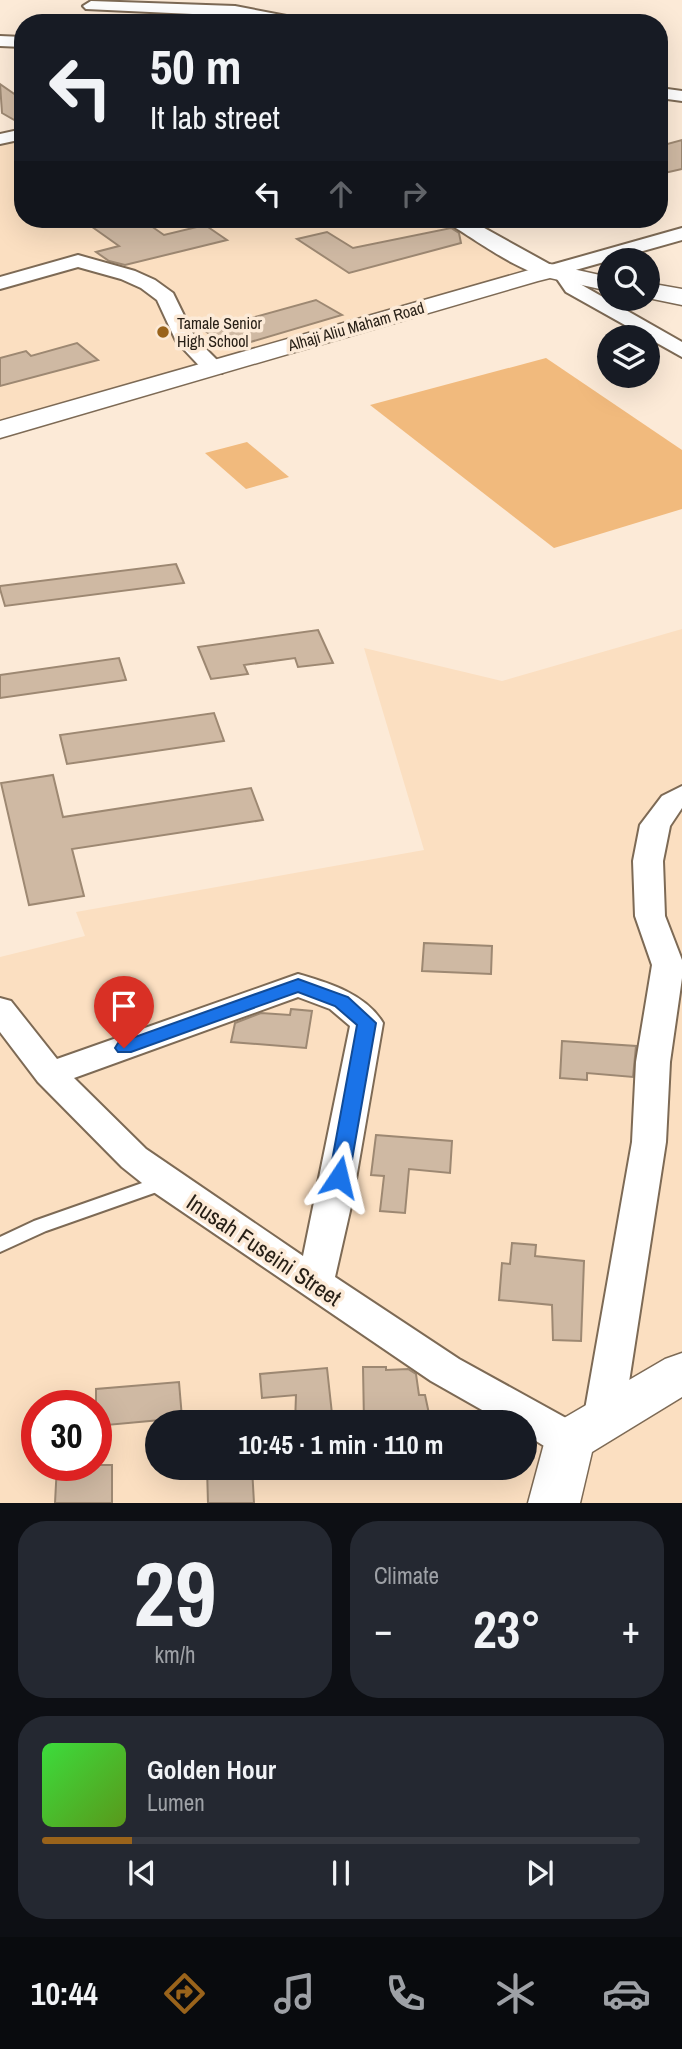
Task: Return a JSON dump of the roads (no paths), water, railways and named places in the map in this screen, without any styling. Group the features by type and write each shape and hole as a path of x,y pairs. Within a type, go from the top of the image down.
{"street":[{"path":"85,3 104,14"},
{"path":"85,3 250,14"},
{"path":"470,228 533,265 597,290"},
{"path":"557,273 682,234"},
{"path":"0,283 78,261 128,275 148,284 166,298 186,341 214,368"},
{"name":"Alhaji Aliu Maham Road","path":"0,430 524,276 557,273"},
{"path":"660,293 682,297"},
{"path":"627,311 682,351"},
{"path":"554,1503 587,1431 649,1142 653,1062 668,965 650,916 648,861 655,825 672,802 682,795"},
{"path":"50,1074 298,985 341,1001 367,1023 334,1202 315,1285"},
{"name":"Inusah Fuseini Street","path":"0,1009 50,1074 134,1158 165,1182 445,1370 587,1431"},
{"path":"587,1431 682,1373"}],"lane":[{"path":"0,1245 40,1226 165,1182"}],"place":[{"name":"Tamale Senior High School","path":"163,332"}]}
